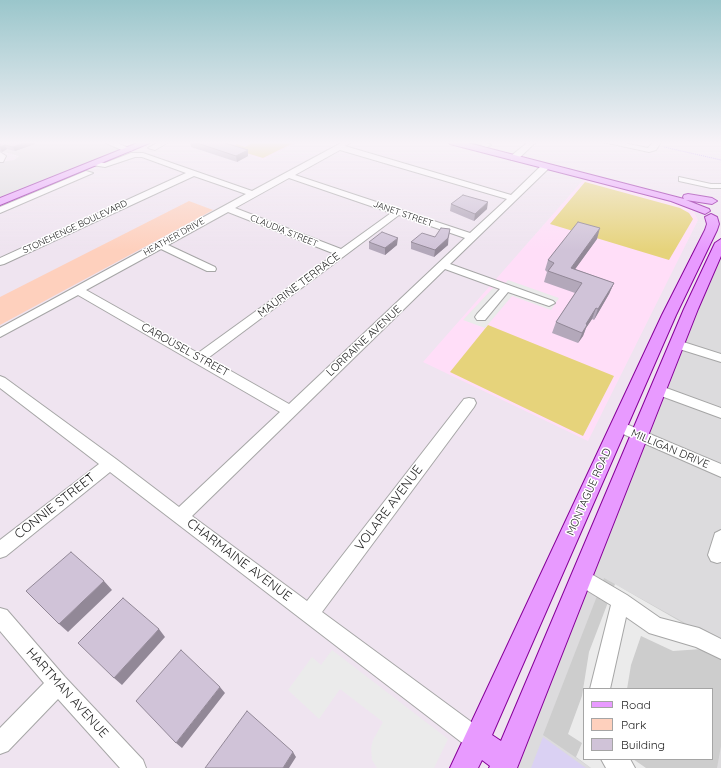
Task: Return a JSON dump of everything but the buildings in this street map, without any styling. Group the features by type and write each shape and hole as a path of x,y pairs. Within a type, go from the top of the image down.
{"main road":[{"path":"0,202 59,178"},
{"path":"591,178 714,210"},
{"name":"MONTAGUE ROAD","path":"464,768 681,288 712,227 714,210"},
{"path":"477,740 504,764 709,267 721,243"}],"street":[{"path":"0,210 78,178"},
{"name":"STONEHENGE BOULEVARD","path":"0,262 180,178"},
{"path":"209,178 253,194"},
{"name":"HEATHER DRIVE","path":"0,333 283,178"},
{"name":"JANET STREET","path":"296,178 472,237"},
{"path":"444,178 513,198"},
{"name":"LORRAINE AVENUE","path":"181,516 534,178"},
{"path":"682,179 711,186 721,186"},
{"name":"CLAUDIA STREET","path":"227,208 341,253"},
{"name":"MAURINE TERRACE","path":"200,358 398,212"},
{"path":"160,245 211,269"},
{"path":"444,265 549,303"},
{"path":"481,317 506,288"},
{"name":"CAROUSEL STREET","path":"78,290 200,358 290,411"},
{"path":"677,344 721,358"},
{"name":"CHARMAINE AVENUE","path":"0,380 477,740"},
{"path":"658,390 721,413"},
{"name":"VOLARE AVENUE","path":"310,613 469,403"},
{"name":"MILLIGAN DRIVE","path":"618,426 721,471"},
{"name":"CONNIE STREET","path":"0,550 111,463"},
{"path":"717,555 721,538"},
{"path":"581,577 621,601 641,617 656,626 699,638 721,649"},
{"path":"600,688 621,601"},
{"name":"HARTMAN AVENUE","path":"0,617 58,684 135,768"},
{"path":"0,743 58,684"},
{"path":"613,760 624,768"}],"shaded area":[{"path":"0,178 53,178 0,200"},
{"path":"584,179 685,206 694,212 698,220 588,441 423,362"},
{"path":"585,182 680,208 689,213 693,219 669,260 550,224"},
{"path":"721,243 721,768 503,768"},
{"path":"508,280 559,298 551,310 512,296 485,328 463,320 493,288 499,290"},
{"path":"488,325 614,376 583,436 450,372"},
{"path":"604,578 721,643 721,746 717,768 591,768 543,735"},
{"path":"615,584 721,645 716,648 673,651 641,636 631,665 627,688 583,688 589,652"},
{"path":"332,650 448,739 434,768 377,768 372,760 371,748 373,740 383,722 340,689 319,719 288,690 312,657 321,665"},
{"path":"583,690 583,760 634,760 646,768 591,768 576,757 582,743 568,734"},
{"path":"543,737 586,768 531,768"}],"green space":[{"path":"189,201 213,210 0,325 0,297"}]}
